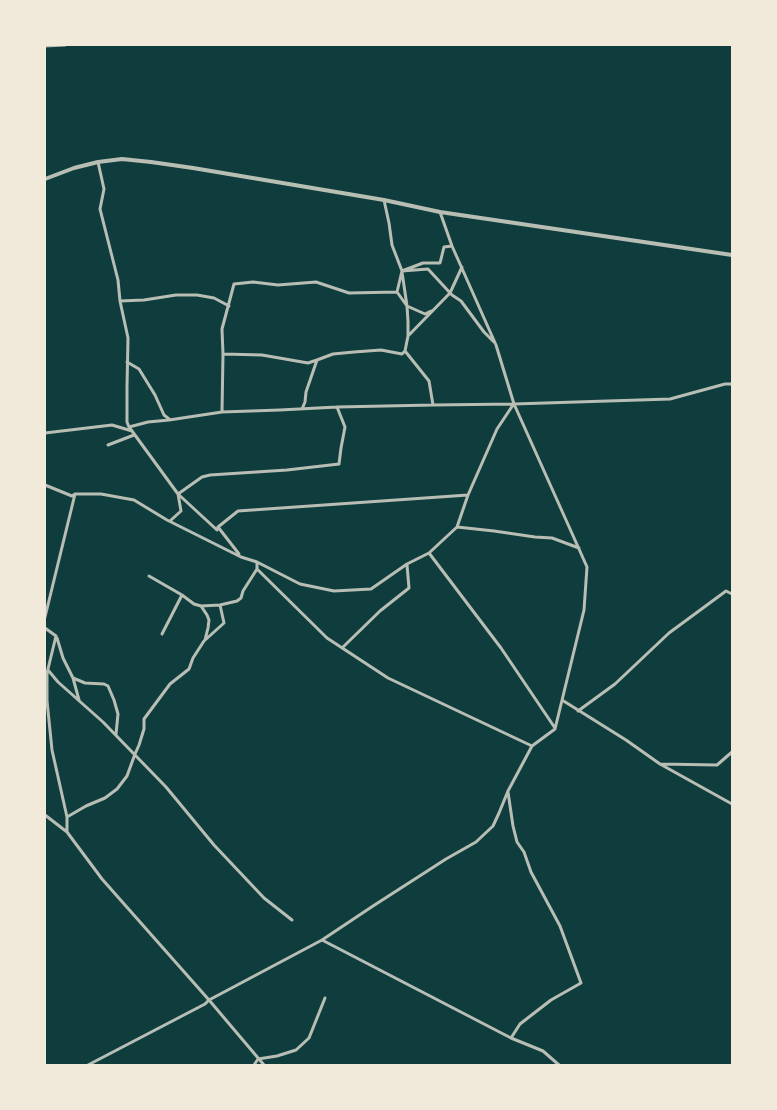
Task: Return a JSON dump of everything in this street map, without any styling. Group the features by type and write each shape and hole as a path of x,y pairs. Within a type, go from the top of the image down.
{"street":[{"path":"45,46 65,45"},
{"path":"45,179 74,168 98,162 122,160 151,162 384,200 440,212 732,255"},
{"path":"98,162 104,189 100,209 118,280 120,301 128,338 127,422 178,494 217,530 218,527 238,511 468,495"},
{"path":"384,200 390,223 392,245 402,271 407,306 408,336 405,352"},
{"path":"88,1065 322,940 372,906 476,842 493,826 508,791 532,746 555,729 584,610 587,567 514,404 496,345 452,246 440,212"},
{"path":"402,271 423,263 440,263 444,247 452,246"},
{"path":"408,336 450,293 462,267"},
{"path":"402,271 428,269 450,293 461,301 496,345"},
{"path":"402,271 397,292 407,306 426,314 434,310"},
{"path":"222,412 222,329 234,284 253,282 278,285 316,282 349,293 397,292"},
{"path":"120,301 144,300 176,295 197,295 214,298 229,306"},
{"path":"223,354 262,356 308,363 333,354 380,350 402,354 405,352"},
{"path":"405,352 429,381 433,405"},
{"path":"302,409 310,377 317,360"},
{"path":"127,362 139,369 155,395 164,415 169,420"},
{"path":"129,427 148,422 222,412 337,407 670,400 725,384 732,384"},
{"path":"45,485 72,496 75,494 100,494 134,500 170,521 300,584 334,591 372,589 407,564 429,553 457,527 468,495 497,429 514,404"},
{"path":"178,494 202,477 210,474 287,470 339,464 345,427 337,407"},
{"path":"45,433 112,425 133,433"},
{"path":"108,445 133,433"},
{"path":"45,617 75,494"},
{"path":"170,521 181,511 178,494"},
{"path":"218,527 242,556"},
{"path":"457,527 552,538 580,548"},
{"path":"429,553 501,648 555,729"},
{"path":"149,576 194,604 201,606 220,605 241,598 243,591 257,569 257,562"},
{"path":"342,648 380,611 409,588 407,564"},
{"path":"257,569 326,638 388,678 532,746"},
{"path":"578,711 615,684 669,633 726,591 732,594"},
{"path":"162,634 182,595"},
{"path":"67,817 105,798 117,789 127,776 144,729 144,719 170,684 189,669 193,658 204,641 224,623 220,605"},
{"path":"201,606 209,620 204,641"},
{"path":"45,628 56,636 80,701"},
{"path":"45,677 56,636"},
{"path":"48,670 58,682 135,754 248,882 264,898 292,920"},
{"path":"48,670 47,701 52,750 67,817 67,832"},
{"path":"73,678 85,683 108,686 118,714 116,735"},
{"path":"562,700 626,740 660,764 732,804"},
{"path":"660,764 717,765 732,752"},
{"path":"508,791 517,842 524,852 530,872 560,926 581,982 551,1000 520,1024 511,1038"},
{"path":"45,814 67,832 102,879 264,1065"},
{"path":"322,940 511,1038 543,1051 559,1065"},
{"path":"254,1065 258,1059 296,1050 309,1038 324,998"}]}
